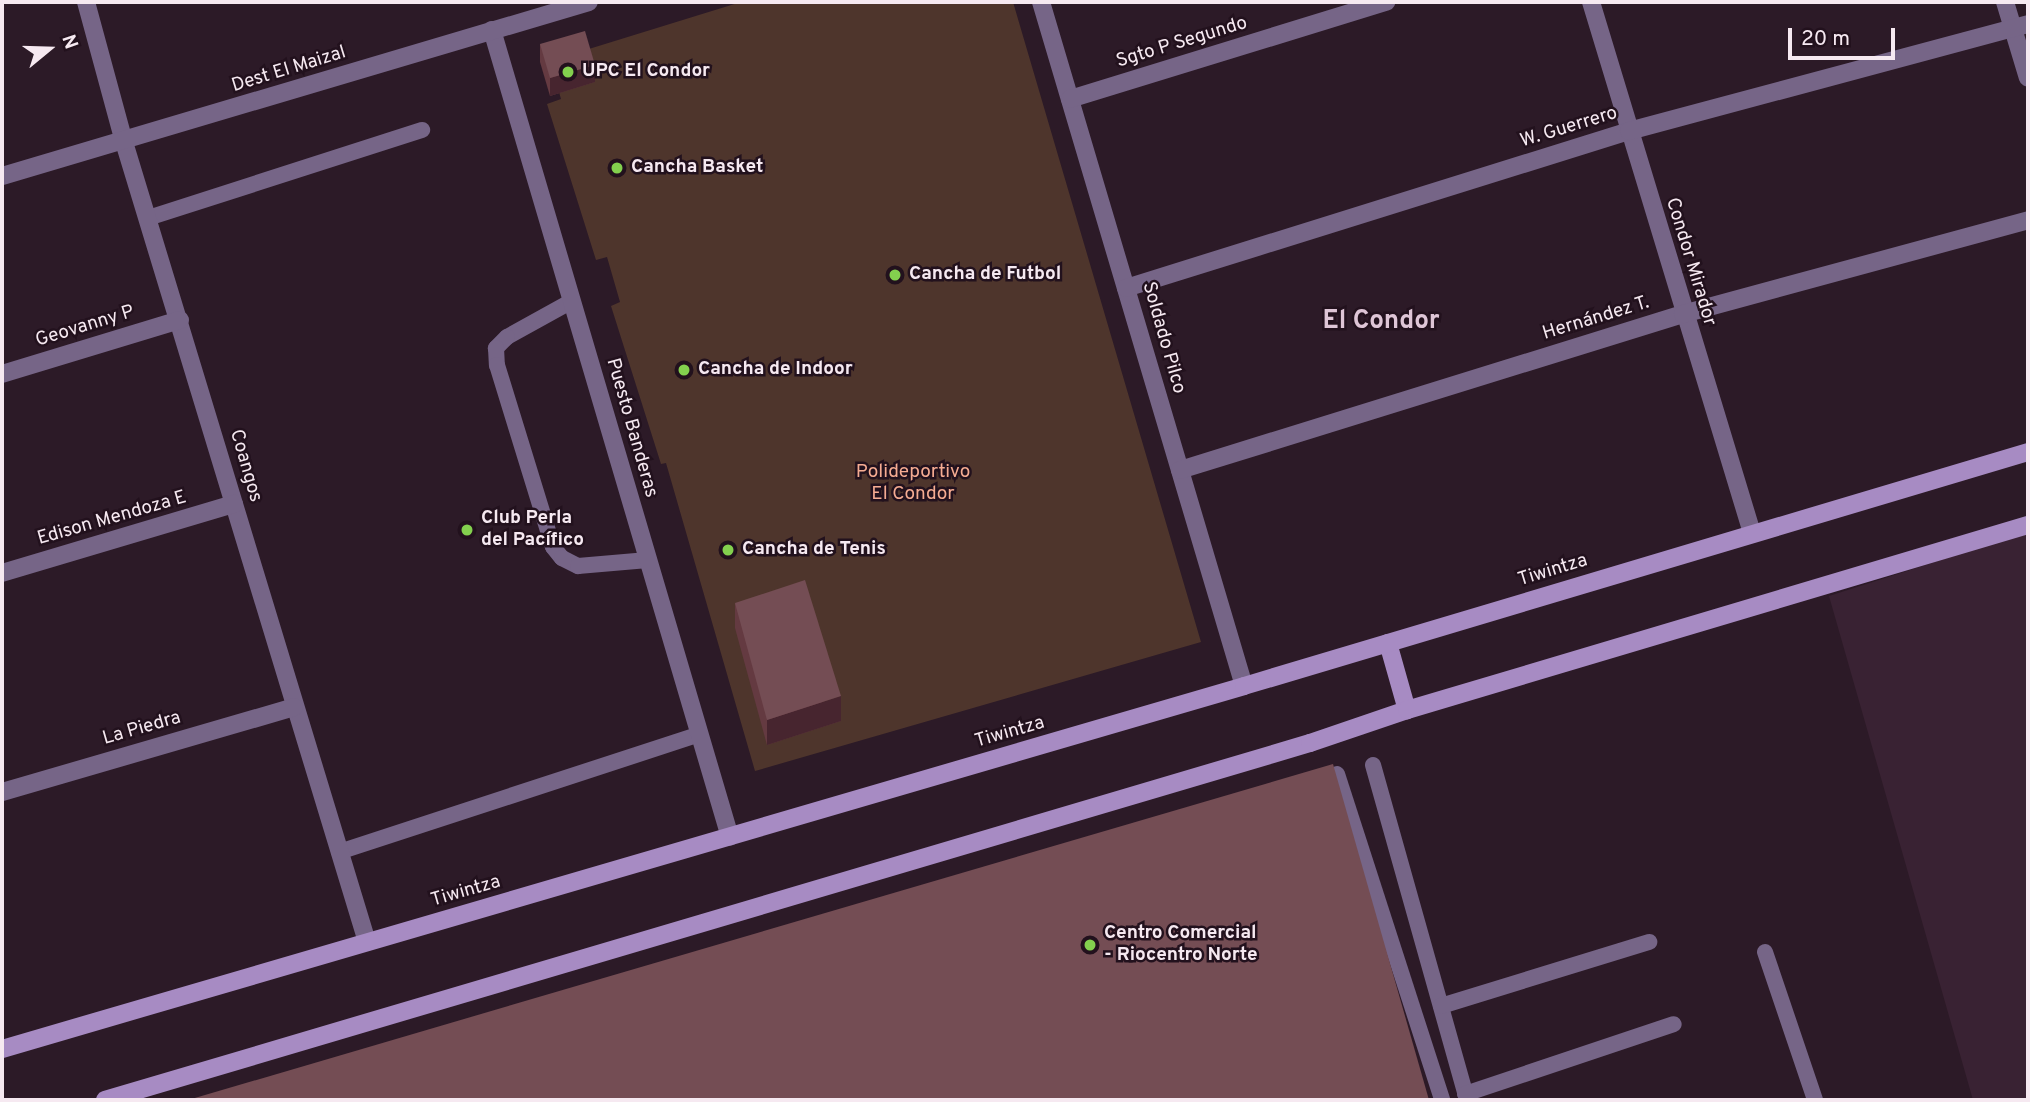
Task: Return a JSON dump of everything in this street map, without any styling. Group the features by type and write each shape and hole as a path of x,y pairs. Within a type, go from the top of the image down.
{"street":[{"name":"Coangos","path":"86,2 124,142 367,942"},
{"name":"Dest El Maizal","path":"2,176 589,2"},
{"name":"Soldado Pilco","path":"1041,2 1244,686"},
{"name":"Sgto P Segundo","path":"1070,99 1386,2"},
{"name":"Condor Mirador","path":"1591,2 1752,533"},
{"path":"2004,2 2020,26 2028,78"},
{"name":"W. Guerrero","path":"1126,288 1629,131 2020,26"},
{"name":"Puesto Banderas","path":"492,30 730,837"},
{"name":"Hernández T.","path":"1180,470 1684,314 2028,220"},
{"name":"Geovanny P","path":"2,374 180,320"},
{"name":"Tiwintza","path":"2,1049 1244,686 2028,452"},
{"name":"Edison Mendoza E","path":"2,573 234,504"},
{"path":"105,1100 1297,747 1407,710 2028,525"},
{"path":"1388,643 1407,710"},
{"name":"La Piedra","path":"2,792 294,706"}],"lane":[{"path":"148,218 422,130"},
{"path":"572,301 507,337 496,348 496,365 553,547 562,558 578,566 648,560"},
{"path":"339,852 699,733"},
{"path":"1373,765 1466,1097 1674,1024"},
{"path":"1338,774 1442,1100"},
{"path":"1441,1006 1649,942"},
{"path":"1765,952 1815,1100"}],"shaded area":[{"path":"2028,532 2028,1100 1973,1100 1829,596"}],"green space":[{"name":"Polideportivo El Condor","path":"741,2 1013,2 1201,642 755,771 666,463 661,464 611,306 620,302 607,257 596,260 547,104 561,99 550,61"}],"building":[{"path":"585,31 595,65 550,78 540,44"},
{"path":"805,580 841,696 767,720 735,603"},
{"name":"Centro Comercial - Riocentro Norte","path":"1333,764 1429,1100 188,1100"}],"place":[{"name":"UPC El Condor","path":"568,72"},
{"name":"Cancha Basket","path":"617,168"},
{"name":"Cancha de Futbol","path":"895,275"},
{"name":"Cancha de Indoor","path":"684,370"},
{"name":"Club Perla del Pacífico","path":"467,530"},
{"name":"Cancha de Tenis","path":"728,550"},
{"name":"Centro Comercial - Riocentro Norte","path":"1090,945"}],"district":[{"name":"El Condor","path":"1381,322"}]}
